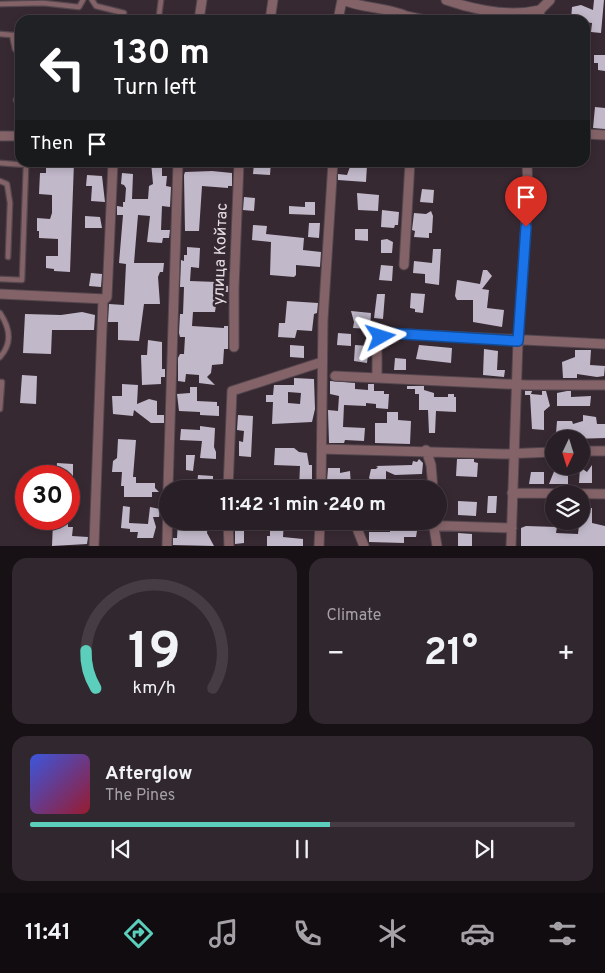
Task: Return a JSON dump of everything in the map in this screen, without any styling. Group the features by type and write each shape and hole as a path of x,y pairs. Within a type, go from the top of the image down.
{"street":[{"path":"200,15 202,0"},
{"path":"271,15 273,0"},
{"path":"339,15 342,0 356,6 398,12 402,15"},
{"path":"446,0 484,9 521,14 540,10 550,0"},
{"path":"540,10 540,15"},
{"path":"590,134 605,135"},
{"path":"0,136 15,136"},
{"path":"94,546 103,300 107,297 113,167"},
{"path":"168,480 178,167"},
{"name":"улица Койтас","path":"234,347 234,288 239,167"},
{"path":"320,480 322,362 333,167"},
{"path":"404,265 410,167"},
{"path":"511,546 518,341 527,222 527,167"},
{"path":"0,294 103,300"},
{"path":"377,376 378,346 386,333 605,344"},
{"path":"228,480 230,394 236,389 322,362"},
{"path":"336,376 605,385"},
{"path":"322,449 545,452"},
{"path":"426,450 431,466 432,480"},
{"path":"590,451 605,451"},
{"path":"512,493 605,494"},
{"path":"447,525 512,528"},
{"path":"166,546 167,530"},
{"path":"228,530 229,546"},
{"path":"319,546 322,530"},
{"path":"358,530 364,546"},
{"path":"434,530 437,546"}],"lane":[{"path":"0,4 43,3 79,7 83,0"},
{"path":"92,0 96,6 124,13 124,15"},
{"path":"159,15 160,0"},
{"path":"484,9 485,15"},
{"path":"0,34 12,35 15,49"},
{"path":"0,163 15,164"},
{"path":"0,279 22,280 26,167"},
{"path":"0,181 7,184 10,203 8,257"},
{"path":"0,313 9,336 9,344 0,357"},
{"path":"0,382 2,382 0,409"}],"building":[{"path":"594,0 604,0 601,33 591,32 592,23 590,23 590,15 571,15 572,7 581,5 593,10"},
{"path":"594,55 605,55 605,71 598,70 598,63 594,63"},
{"path":"595,107 605,108 605,129 593,128"},
{"path":"46,167 74,167 70,272 54,271 54,269 46,268 46,256 58,256 58,239 39,238 39,231 37,231 37,218 50,219 52,213 52,195 39,194 40,173 46,173"},
{"path":"151,167 162,167 162,176 167,176 166,186 171,187 170,207 162,206 161,230 170,230 169,238 163,238 162,243 147,242 150,216 138,215 134,263 164,263 163,272 160,272 158,277 160,304 144,304 139,341 118,340 118,322 108,322 109,304 124,305 126,264 119,263 123,215 117,215 117,206 123,207 123,202 125,202 126,188 121,184 122,173 133,174 132,199 148,199 149,186 153,184"},
{"path":"254,167 271,167 270,175 253,174"},
{"path":"350,167 367,167 366,182 338,180 338,174 347,175"},
{"path":"212,171 232,173 232,186 228,186 228,188 202,186 199,231 185,231 185,172"},
{"path":"87,175 102,176 105,202 91,201 92,186 86,186"},
{"path":"422,189 434,190 433,203 420,202"},
{"path":"357,193 379,195 378,211 358,210"},
{"path":"244,197 255,198 254,211 243,210"},
{"path":"305,202 315,202 315,215 289,214 289,206 305,207"},
{"path":"382,210 399,212 398,225 395,225 394,228 381,227"},
{"path":"431,211 433,216 432,233 429,233 429,238 414,237 415,231 412,230 414,213 426,214"},
{"path":"85,216 100,217 102,228 85,228"},
{"path":"309,223 320,223 319,238 308,237"},
{"path":"253,225 267,226 266,234 304,238 303,250 321,252 320,267 296,265 296,275 294,277 270,275 271,242 252,240"},
{"path":"355,229 368,229 368,241 355,240"},
{"path":"387,239 393,242 392,253 381,253 381,240"},
{"path":"187,247 200,248 199,268 191,267 190,281 217,282 219,285 228,286 228,292 220,292 219,305 216,305 215,312 193,312 192,326 224,328 224,326 228,326 228,349 224,349 223,364 212,365 211,373 207,377 215,385 199,383 199,375 186,374 185,382 178,381 178,358 180,354 184,354 185,337 180,337 179,333 180,314 183,314 184,287 180,287 181,260 184,261 184,255 187,255"},
{"path":"433,249 441,249 439,285 425,283 425,274 413,273 414,261 432,263"},
{"path":"381,265 393,266 392,281 379,280"},
{"path":"483,270 487,270 492,276 482,289 489,290 487,308 504,310 502,327 473,322 473,300 457,300 455,296 457,280 480,284"},
{"path":"91,273 102,274 101,287 89,286"},
{"path":"411,293 425,294 423,313 415,312 415,309 410,308"},
{"path":"377,294 385,294 383,319 374,318"},
{"path":"287,301 318,303 317,313 314,314 312,331 297,330 295,338 278,337 279,323 285,323"},
{"path":"351,311 371,313 370,329 353,328 354,322"},
{"path":"82,312 95,315 94,330 52,330 51,354 23,353 25,314 61,315"},
{"path":"338,333 351,334 351,346 337,345"},
{"path":"148,340 162,342 162,369 165,369 165,377 161,377 161,384 142,385 141,355 147,355"},
{"path":"290,345 304,346 304,358 290,357"},
{"path":"355,345 369,346 367,363 354,361"},
{"path":"419,345 452,348 451,363 416,359"},
{"path":"484,349 498,351 497,370 505,370 504,377 483,375"},
{"path":"575,350 591,350 590,365 605,366 604,376 597,377 577,374 577,378 563,378 562,362 575,357"},
{"path":"395,358 406,359 406,370 394,370"},
{"path":"22,375 37,376 36,404 20,403"},
{"path":"294,378 314,379 315,409 312,422 272,424 273,402 266,402 266,395 273,395 274,385 294,385","holes":["288,392 301,393 300,404 288,403"]},
{"path":"330,381 355,383 355,389 368,390 368,384 374,384 374,391 384,391 384,394 389,394 388,409 376,408 376,404 366,403 366,406 344,405 343,427 365,428 364,441 345,440 344,443 329,443 328,410 338,411 339,396 330,394"},
{"path":"122,384 138,385 137,404 149,399 157,401 157,415 164,415 164,423 151,423 134,410 133,416 113,414 112,396 122,396"},
{"path":"407,386 424,386 424,390 434,393 434,397 448,397 448,394 454,394 454,397 456,397 456,412 436,411 435,433 429,433 428,410 419,410 419,394 415,394 415,389 407,389"},
{"path":"190,387 197,387 197,401 217,402 219,416 200,415 200,412 179,411 177,394 190,393"},
{"path":"525,391 532,391 531,394 542,395 542,391 546,391 550,406 544,411 544,430 532,429 530,395 525,395"},
{"path":"571,391 571,397 591,396 590,406 557,406 557,393"},
{"path":"387,412 398,412 398,420 411,421 410,444 375,443 375,423 387,423"},
{"path":"238,415 253,416 251,457 239,456 239,441 243,442 244,431 237,430"},
{"path":"583,415 596,417 597,424 605,424 605,438 590,438 590,430 556,430 557,421 572,421 573,424 583,421"},
{"path":"200,426 215,428 214,447 216,459 200,458 202,441 180,440 181,429 200,430"},
{"path":"118,439 136,440 133,477 136,477 136,483 155,483 155,488 159,492 152,492 152,497 124,497 124,486 121,486 122,472 112,472 113,461 117,458"},
{"path":"275,448 294,448 299,452 307,453 309,465 312,465 312,480 299,480 300,466 274,465"},
{"path":"186,455 195,455 193,471 186,470"},
{"path":"419,459 423,463 422,474 395,475 386,471 386,479 371,480 369,478 371,469 376,469 378,467 376,466 412,465 413,461 417,462"},
{"path":"457,459 474,459 474,462 478,463 477,477 456,476"},
{"path":"57,463 73,464 73,465 57,465"},
{"path":"592,465 592,483 579,483 580,475 590,475"},
{"path":"328,468 340,468 340,473 350,471 351,480 327,480"},
{"path":"531,472 544,472 544,484 529,484"},
{"path":"198,475 213,476 213,480 198,480"},
{"path":"553,475 568,475 568,484 549,484"},
{"path":"488,496 497,496 496,513 487,513"},
{"path":"458,501 477,502 476,516 458,515"},
{"path":"123,506 130,507 129,523 148,524 150,507 159,509 159,517 153,517 156,527 153,538 137,538 138,532 130,532 130,529 121,528"},
{"path":"590,508 592,508 592,523 605,526 605,546 521,546 521,528 526,526 545,527 545,530 556,530 556,533 578,534 578,530 590,530"},
{"path":"53,530 73,530 72,536 88,537 87,544 52,546"},
{"path":"177,530 207,530 214,546 173,545 173,538 177,538"},
{"path":"235,530 244,530 244,543 235,544"},
{"path":"270,530 283,530 283,537 303,539 303,546 267,546 267,536 270,536"},
{"path":"390,530 417,531 416,537 404,537 404,543 369,542 369,532 390,532"},
{"path":"458,533 472,534 472,546 458,546"}],"route":[{"path":"381,337 386,333 518,341 526,227"}]}
